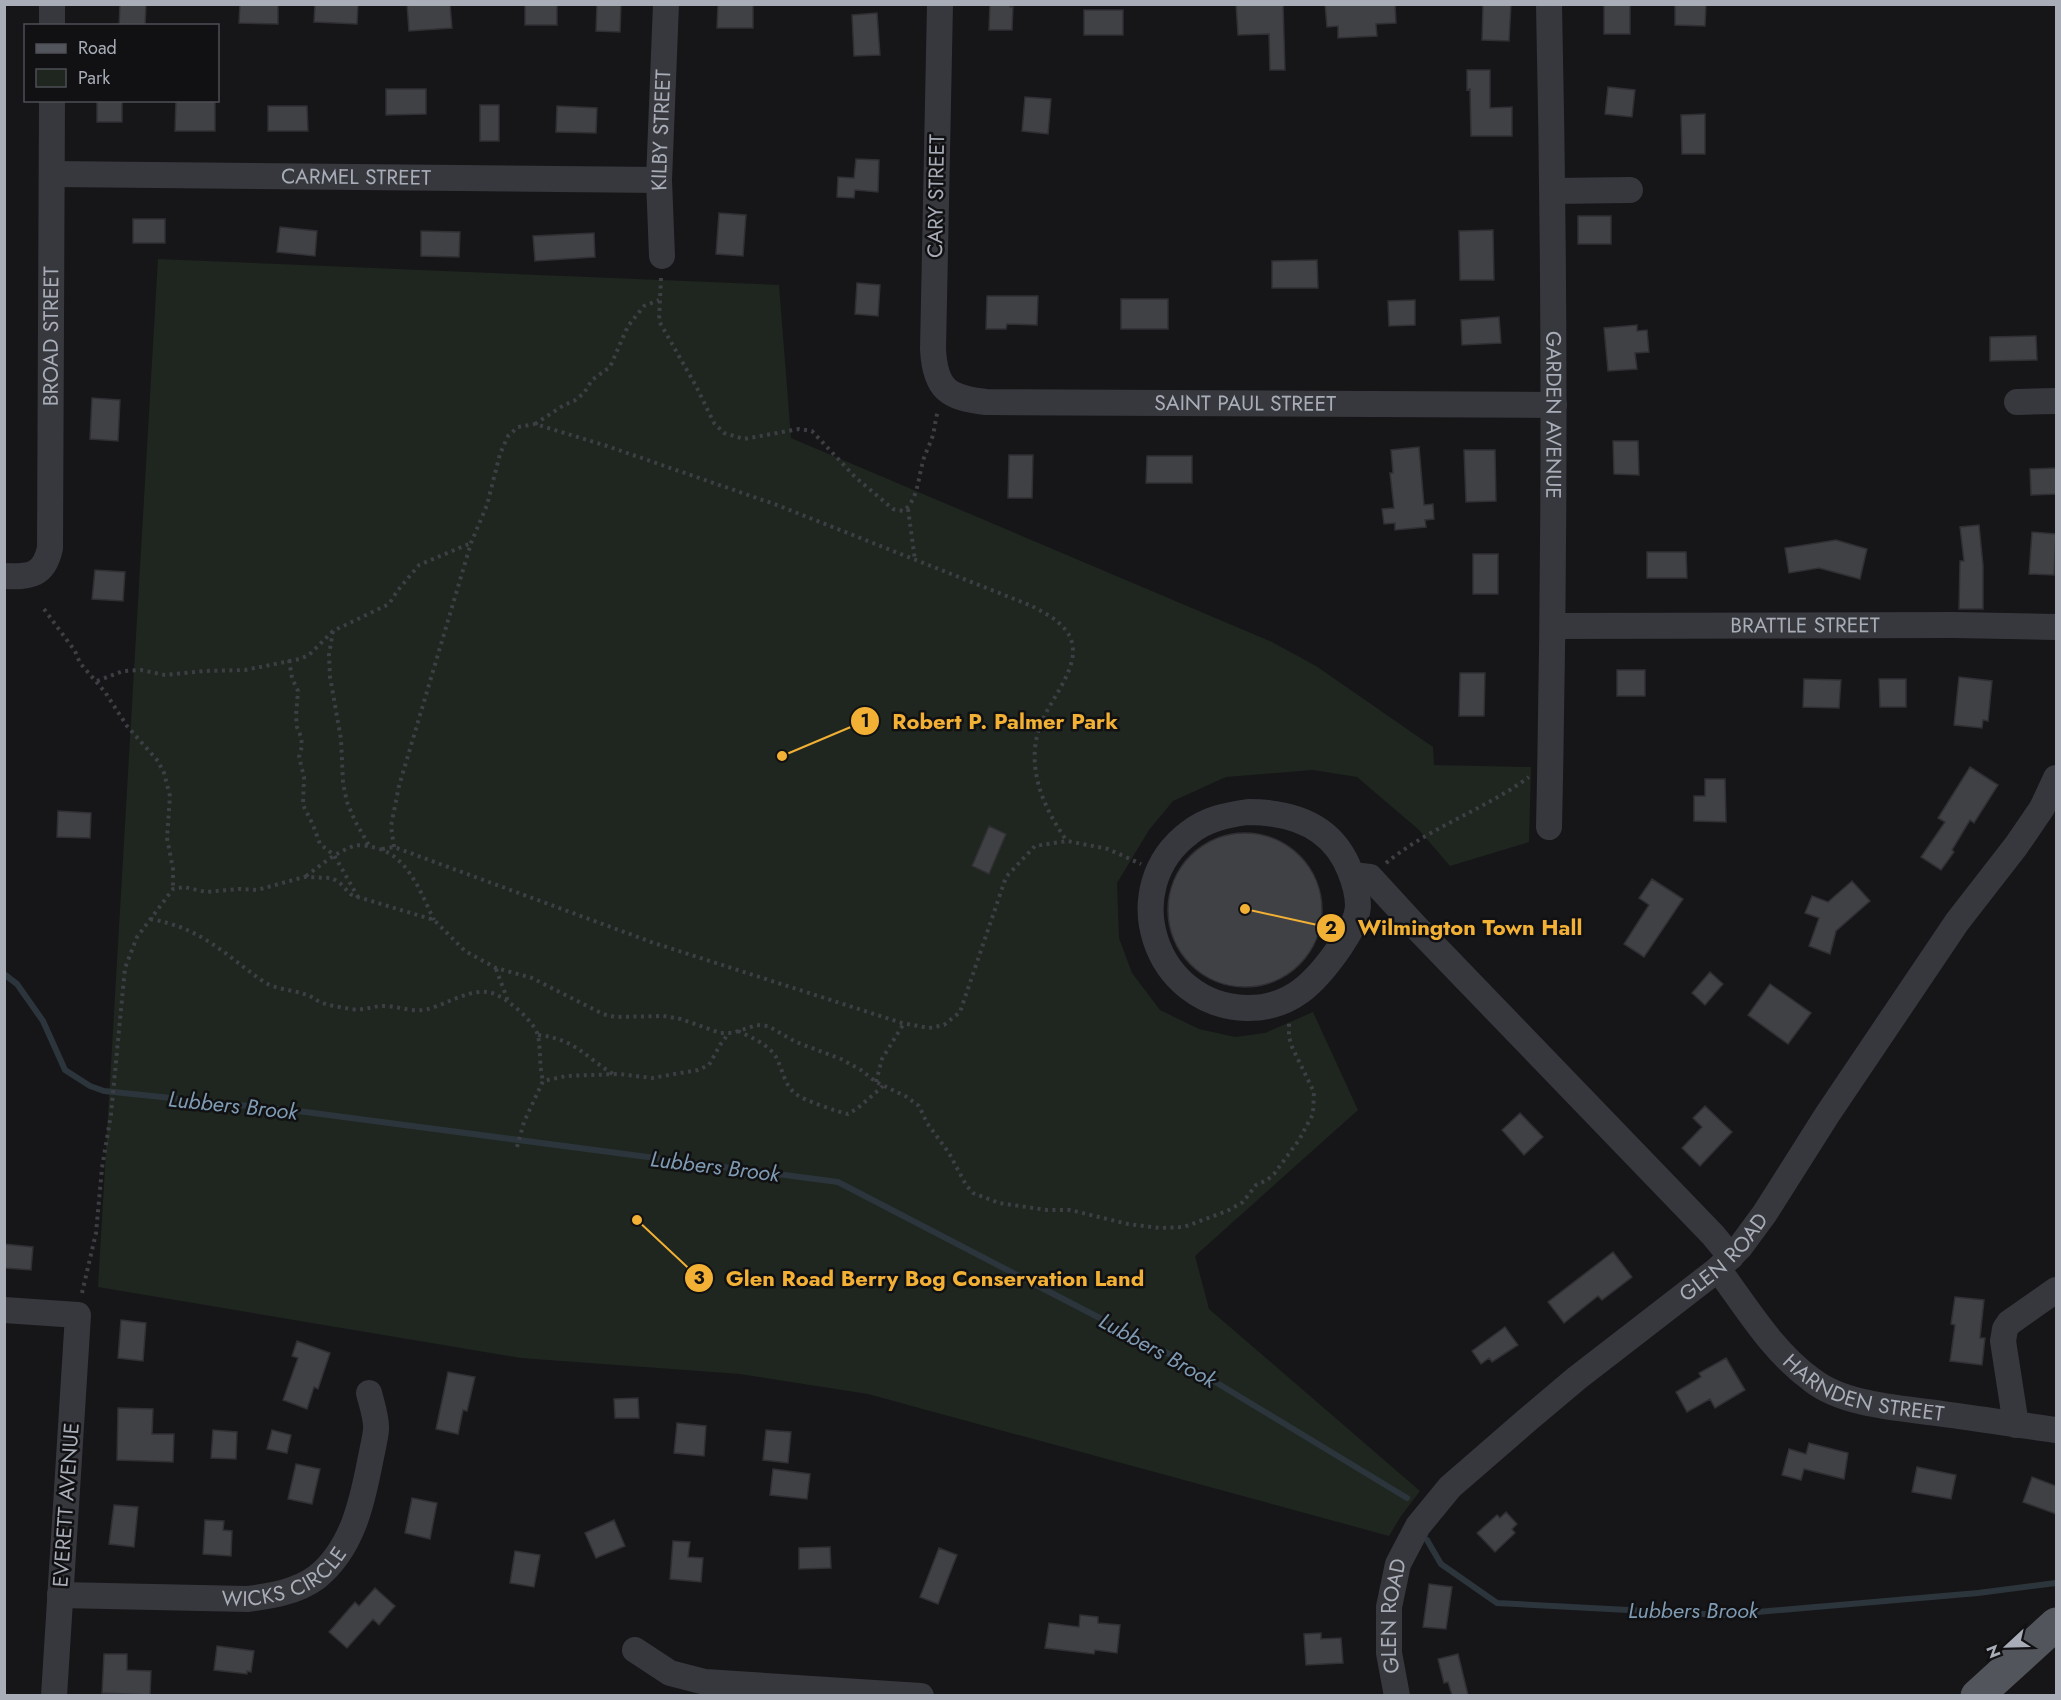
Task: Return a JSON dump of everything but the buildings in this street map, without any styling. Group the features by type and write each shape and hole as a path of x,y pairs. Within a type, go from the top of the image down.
{"main road":[{"path":"1977,1695 2056,1624"}],"street":[{"path":"52,4 52,24"},
{"name":"KILBY STREET","path":"662,256 659,180 666,4"},
{"name":"CARY STREET","path":"940,4 933,349 934,369 947,390"},
{"name":"GARDEN AVENUE","path":"1548,4 1553,191 1554,405 1549,827"},
{"name":"BROAD STREET","path":"4,576 29,575 41,569 48,556 50,540 52,102"},
{"name":"CARMEL STREET","path":"52,174 659,180"},
{"path":"1553,191 1630,190"},
{"name":"SAINT PAUL STREET","path":"947,390 960,398 986,402 1554,405"},
{"path":"2017,402 2056,401"},
{"name":"BRATTLE STREET","path":"1553,626 2056,627"},
{"name":"GLEN ROAD","path":"1397,1695 1389,1653 1389,1606 1398,1564 1418,1526 1450,1487 1577,1377 1725,1263 1766,1213 1857,1070 1957,922 2042,808 2056,778"},
{"path":"1260,812 1292,817 1325,834 1361,876 1358,906 1348,935 1315,980 1284,1001 1247,1008 1221,1004 1198,994 1178,979 1163,958 1152,928 1151,897 1158,872 1171,850 1199,826 1223,816 1260,812"},
{"name":"HARNDEN STREET","path":"1361,876 1416,927 1713,1235 1725,1263 1778,1350 1814,1382 1831,1392 1851,1399 2056,1430"},
{"path":"2016,1425 2003,1341 2005,1329 2056,1290"},
{"path":"4,1310 78,1315"},
{"name":"EVERETT AVENUE","path":"54,1695 78,1315"},
{"name":"WICKS CIRCLE","path":"60,1595 247,1599 280,1593 315,1578 334,1561 348,1538 358,1512 377,1428 369,1394"},
{"path":"635,1650 670,1673 705,1682 921,1695"}],"path":[{"path":"662,256 659,321 714,423 724,433 744,439 799,429 812,431 836,459 883,502 898,512 908,508"},
{"path":"394,847 391,826 399,786 471,543 487,505 500,453 508,436 518,427 534,424 584,393 592,380 610,367 628,326 644,306 659,300"},
{"path":"915,560 907,516 908,508 917,490 922,463 947,390"},
{"path":"534,424 607,446 777,506 1032,606 1059,622 1070,637 1074,653 1071,667 1038,730 1034,764 1052,819 1067,841"},
{"path":"97,681 123,671 141,670 165,675 245,670 309,655 333,632 389,604 419,565 471,543"},
{"path":"44,609 75,651 80,663 97,681 127,726 158,761 170,796 167,838 173,869 173,889 136,937 125,968 96,1233 78,1315"},
{"path":"333,632 329,655 330,677 341,740 343,783 347,802 355,821 370,847"},
{"path":"289,660 292,678 298,691 296,716 302,746 299,757 303,777 303,805 320,844 334,855 358,897"},
{"path":"1361,876 1410,844 1519,784 1533,774 1550,755"},
{"path":"304,877 334,855 356,845 382,849 394,847 634,936 843,1005 929,1028 944,1025 960,1012 1006,877 1035,846 1067,841 1108,849 1158,872"},
{"path":"382,849 398,858 418,886 434,920 465,951 496,968 532,978 603,1014 615,1017 663,1016 681,1019 720,1033 729,1033 757,1025 768,1026 796,1042 841,1059 919,1106 927,1123 949,1153 966,1185 973,1193 999,1203 1047,1210 1070,1210 1128,1224 1160,1228 1184,1227 1227,1211 1243,1202 1256,1185 1267,1180 1283,1163 1313,1114 1314,1092 1292,1047 1284,1001"},
{"path":"173,889 183,887 206,892 257,890 304,877 332,878 350,894 434,920"},
{"path":"150,919 170,922 201,936 266,984 307,994 320,1002 333,1006 363,1010 380,1006 419,1011 486,991 496,994 533,1025 538,1035 543,1081 517,1147"},
{"path":"496,968 508,1002"},
{"path":"876,1082 882,1059 904,1023"},
{"path":"738,1031 772,1052 788,1085 804,1099 848,1114 883,1086"},
{"path":"543,1081 566,1076 614,1074 652,1078 698,1070 709,1065 729,1033"},
{"path":"538,1035 561,1039 574,1045 591,1057 597,1065 614,1074"}],"green space":[{"path":"158,259 779,285 791,438 1272,642 1316,666 1433,747 1434,765 1531,767 1529,842 1450,866 1419,830 1357,777 1313,770 1226,777 1173,801 1149,830 1117,883 1119,938 1132,973 1160,1010 1199,1029 1235,1037 1265,1033 1313,1012 1358,1110 1195,1256 1209,1309 1420,1491 1389,1536 868,1394 740,1374 521,1358 98,1287"}],"waterway":[{"name":"Lubbers Brook","path":"4,974 17,984 43,1021 65,1070 90,1086 104,1091 298,1111 838,1182 1169,1354 1407,1498"},
{"name":"Lubbers Brook","path":"1427,1540 1441,1564 1497,1603 1723,1615 1978,1593 2056,1583"}],"place":[{"name":"Robert P. Palmer Park","path":"782,756"},
{"name":"Wilmington Town Hall","path":"1245,909"},
{"name":"Glen Road Berry Bog Conservation Land","path":"637,1220"}]}
